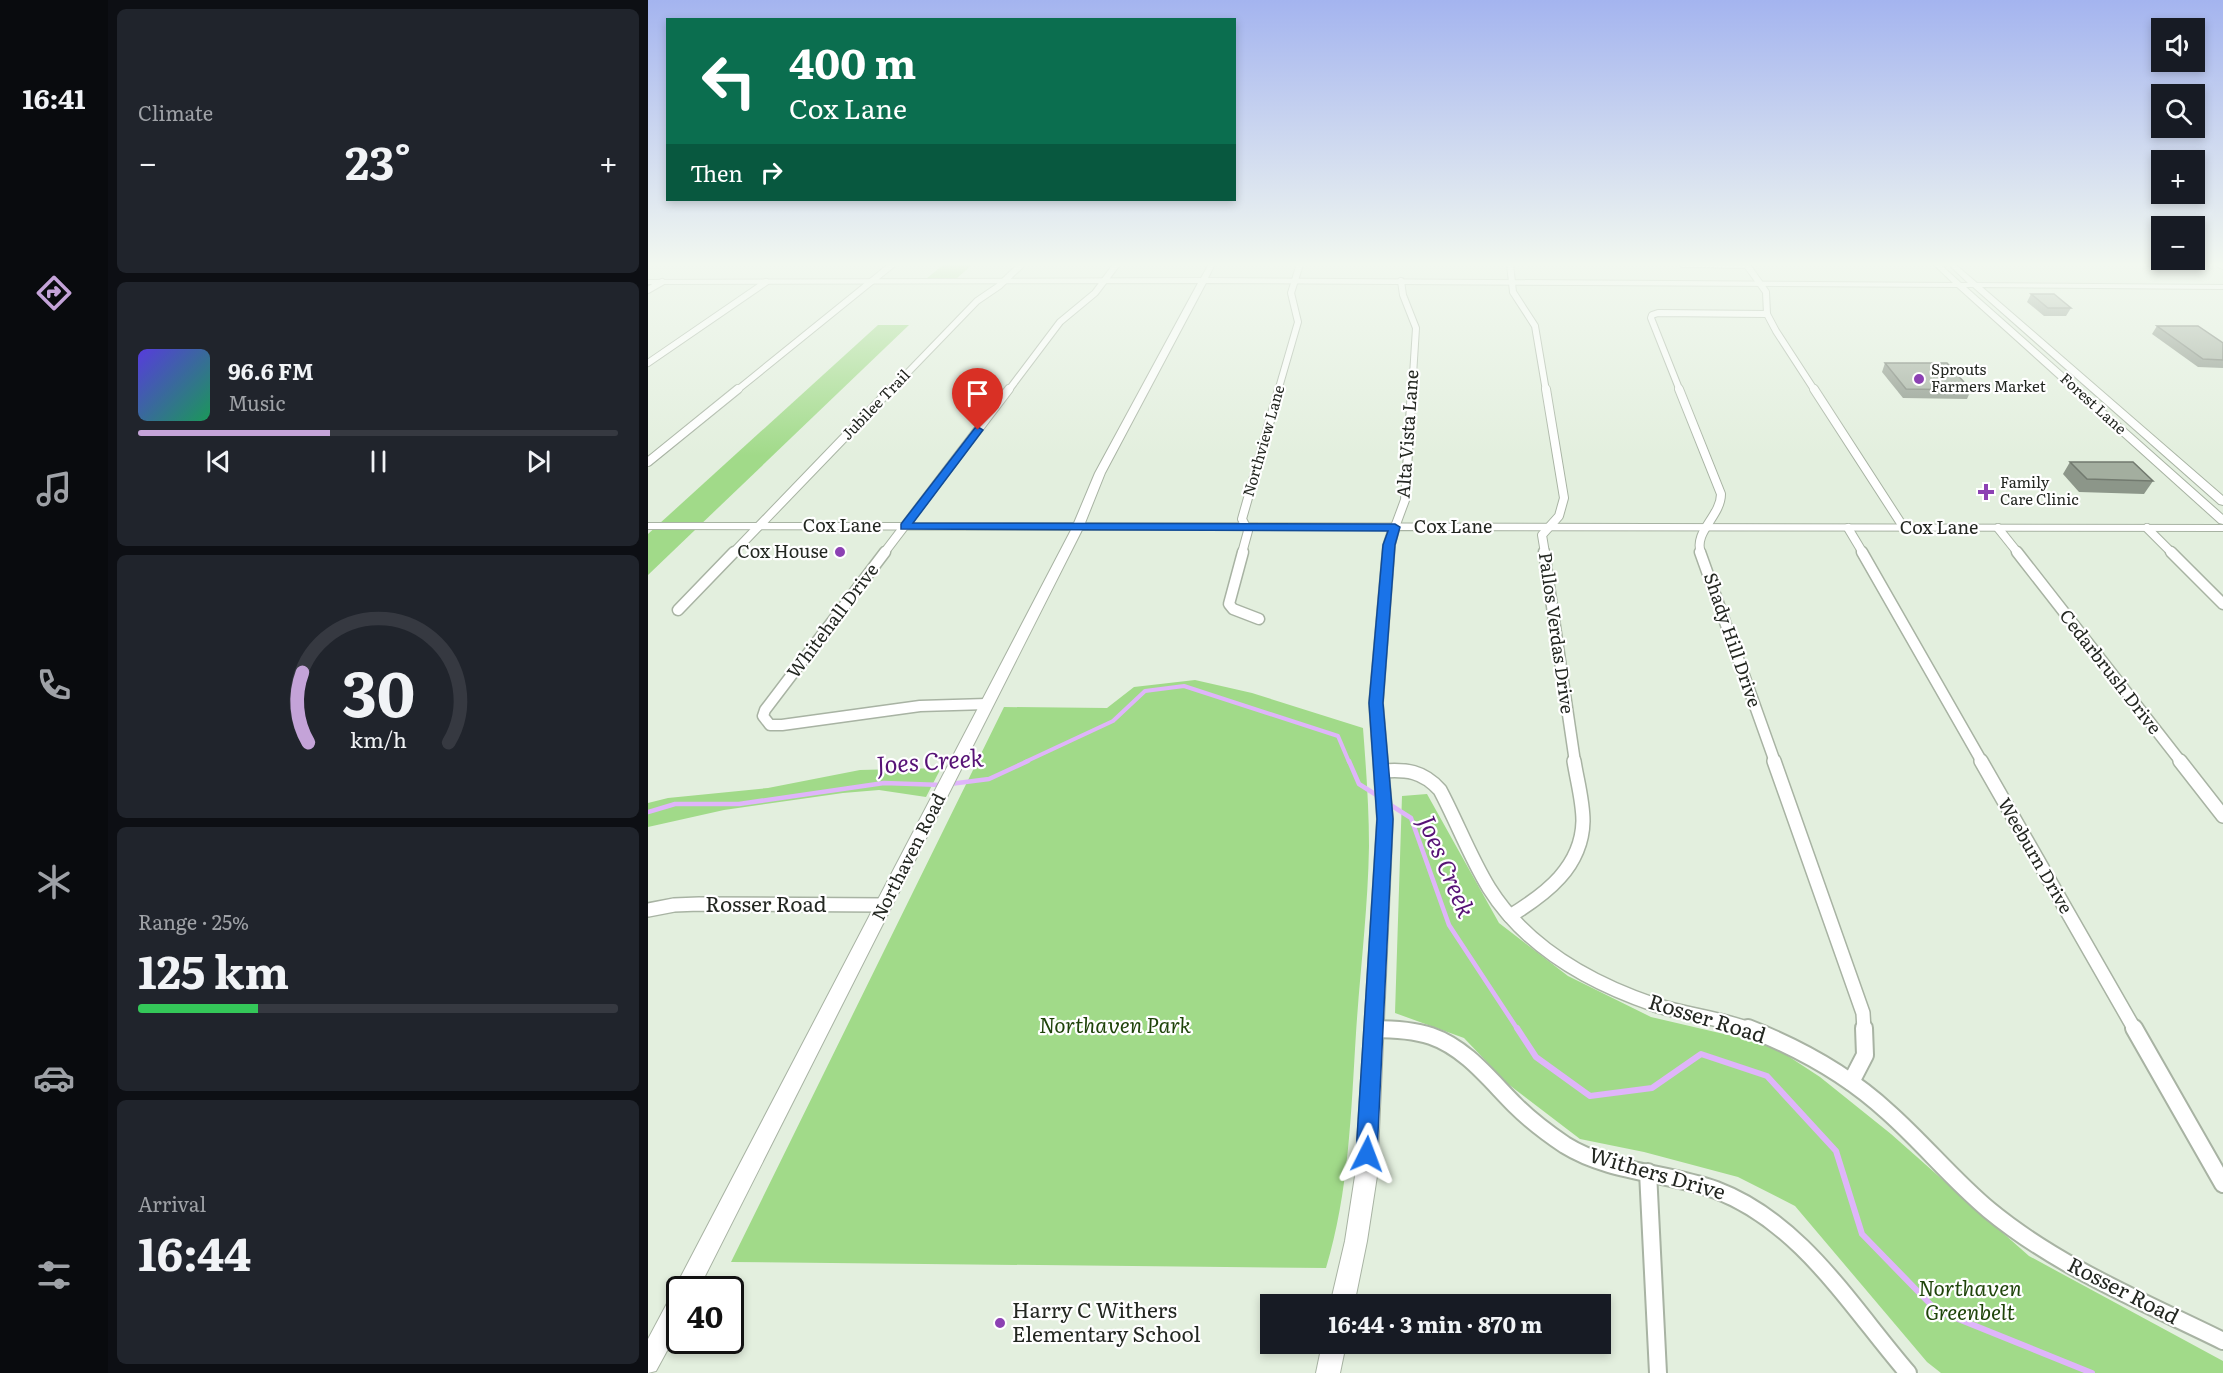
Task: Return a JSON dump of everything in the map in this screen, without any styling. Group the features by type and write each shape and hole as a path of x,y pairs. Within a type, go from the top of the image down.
{"main road":[{"name":"Northaven Road","path":"693,1276 1079,526 1100,473 1178,328"},
{"name":"Forest Lane","path":"2008,328 2223,521"},
{"name":"Forest Lane","path":"2024,328 2223,502"},
{"path":"2019,338 2035,338"},
{"path":"2127,435 2146,435"},
{"name":"Cox Lane","path":"648,526 2223,528"},
{"name":"Alta Vista Lane","path":"1344,1294 1366,1176 1385,819 1376,703 1389,545 1395,527"},
{"path":"648,1363 666,1329"},
{"path":"1328,1373 1332,1354"}],"street":[{"path":"648,363 699,328"},
{"path":"648,462 813,328"},
{"name":"Jubilee Trail","path":"678,610 951,328"},
{"name":"Whitehall Drive","path":"987,704 920,706 782,725 770,724 763,716 765,710 1055,328"},
{"name":"Northview Lane","path":"1259,619 1233,609 1229,604 1248,531 1242,519 1296,328"},
{"name":"Alta Vista Lane","path":"1395,527 1405,500 1416,328"},
{"name":"Pallos Verdas Drive","path":"1510,916 1552,887 1565,873 1578,852 1583,820 1542,535 1559,516 1564,498 1535,328"},
{"name":"Shady Hill Drive","path":"1654,328 1721,494 1722,503 1719,512 1699,538 1699,548 1863,1013 1865,1055 1851,1082"},
{"path":"1774,328 1904,528"},
{"name":"Weeburn Drive","path":"1848,528 2223,1184"},
{"name":"Cedarbrush Drive","path":"1998,528 2223,816"},
{"path":"2147,528 2223,604"},
{"name":"Rosser Road","path":"1382,775 1417,771 1431,779 1449,805 1484,879 1510,916 1529,936 1556,956 1614,987 1655,1004 1751,1030 1807,1054 1851,1082 1900,1122 1987,1208 2016,1231 2058,1258 2223,1341"},
{"name":"Rosser Road","path":"648,910 674,905 699,904 884,905"},
{"name":"Withers Drive","path":"1373,1029 1418,1032 1447,1043 1475,1064 1518,1108 1551,1135 1597,1161 1690,1180 1729,1194 1760,1212 1790,1235 1824,1270 1873,1334 1908,1373"},
{"path":"1648,1172 1658,1373"}],"green space":[{"path":"875,328 906,328 648,575 648,534"},
{"name":"Northaven Park","path":"1195,680 1252,693 1363,728 1369,831 1367,893 1348,1152 1340,1210 1326,1268 731,1262 1004,707 1107,708 1134,687"},
{"path":"941,768 926,797 879,790 843,793 724,810 648,827 648,803 668,798 768,788 860,770"},
{"name":"Northaven Greenbelt","path":"1427,794 1499,923 1568,976 1651,1017 1771,1045 1820,1077 1891,1134 2029,1256 2223,1361 2223,1373 1941,1373 1927,1362 1795,1206 1738,1177 1644,1152 1580,1139 1508,1084 1464,1038 1395,1013 1402,796"}],"building":[{"path":"2160,328 2201,328 2223,343 2223,360 2203,359"},
{"path":"1885,363 1947,363 1971,390 1906,389"},
{"path":"2070,462 2133,462 2153,481 2087,479"}],"waterway":[{"name":"Joes Creek","path":"1025,762 1113,721 1145,691 1184,686 1338,736 1349,762"},
{"name":"Joes Creek","path":"950,784 989,779 1028,761"},
{"name":"Joes Creek","path":"1349,761 1359,784 1378,796"},
{"name":"Joes Creek","path":"648,812 675,804 739,804 884,783 942,785"},
{"name":"Joes Creek","path":"1389,804 1411,818 1449,925 1518,1030"},
{"name":"Joes Creek","path":"1517,1028 1536,1057 1590,1096 1652,1088 1701,1054 1767,1076 1836,1151 1862,1234 1936,1310 2092,1373"}],"place":[{"name":"Sprouts Farmers Market","path":"1919,379"},
{"name":"Family Care Clinic","path":"1986,492"},
{"name":"Cox House","path":"840,552"},
{"name":"Harry C Withers Elementary School","path":"1000,1323"}],"route":[{"path":"978,430 905,526 1395,527 1389,545 1376,703 1385,819 1367,1154"}]}
